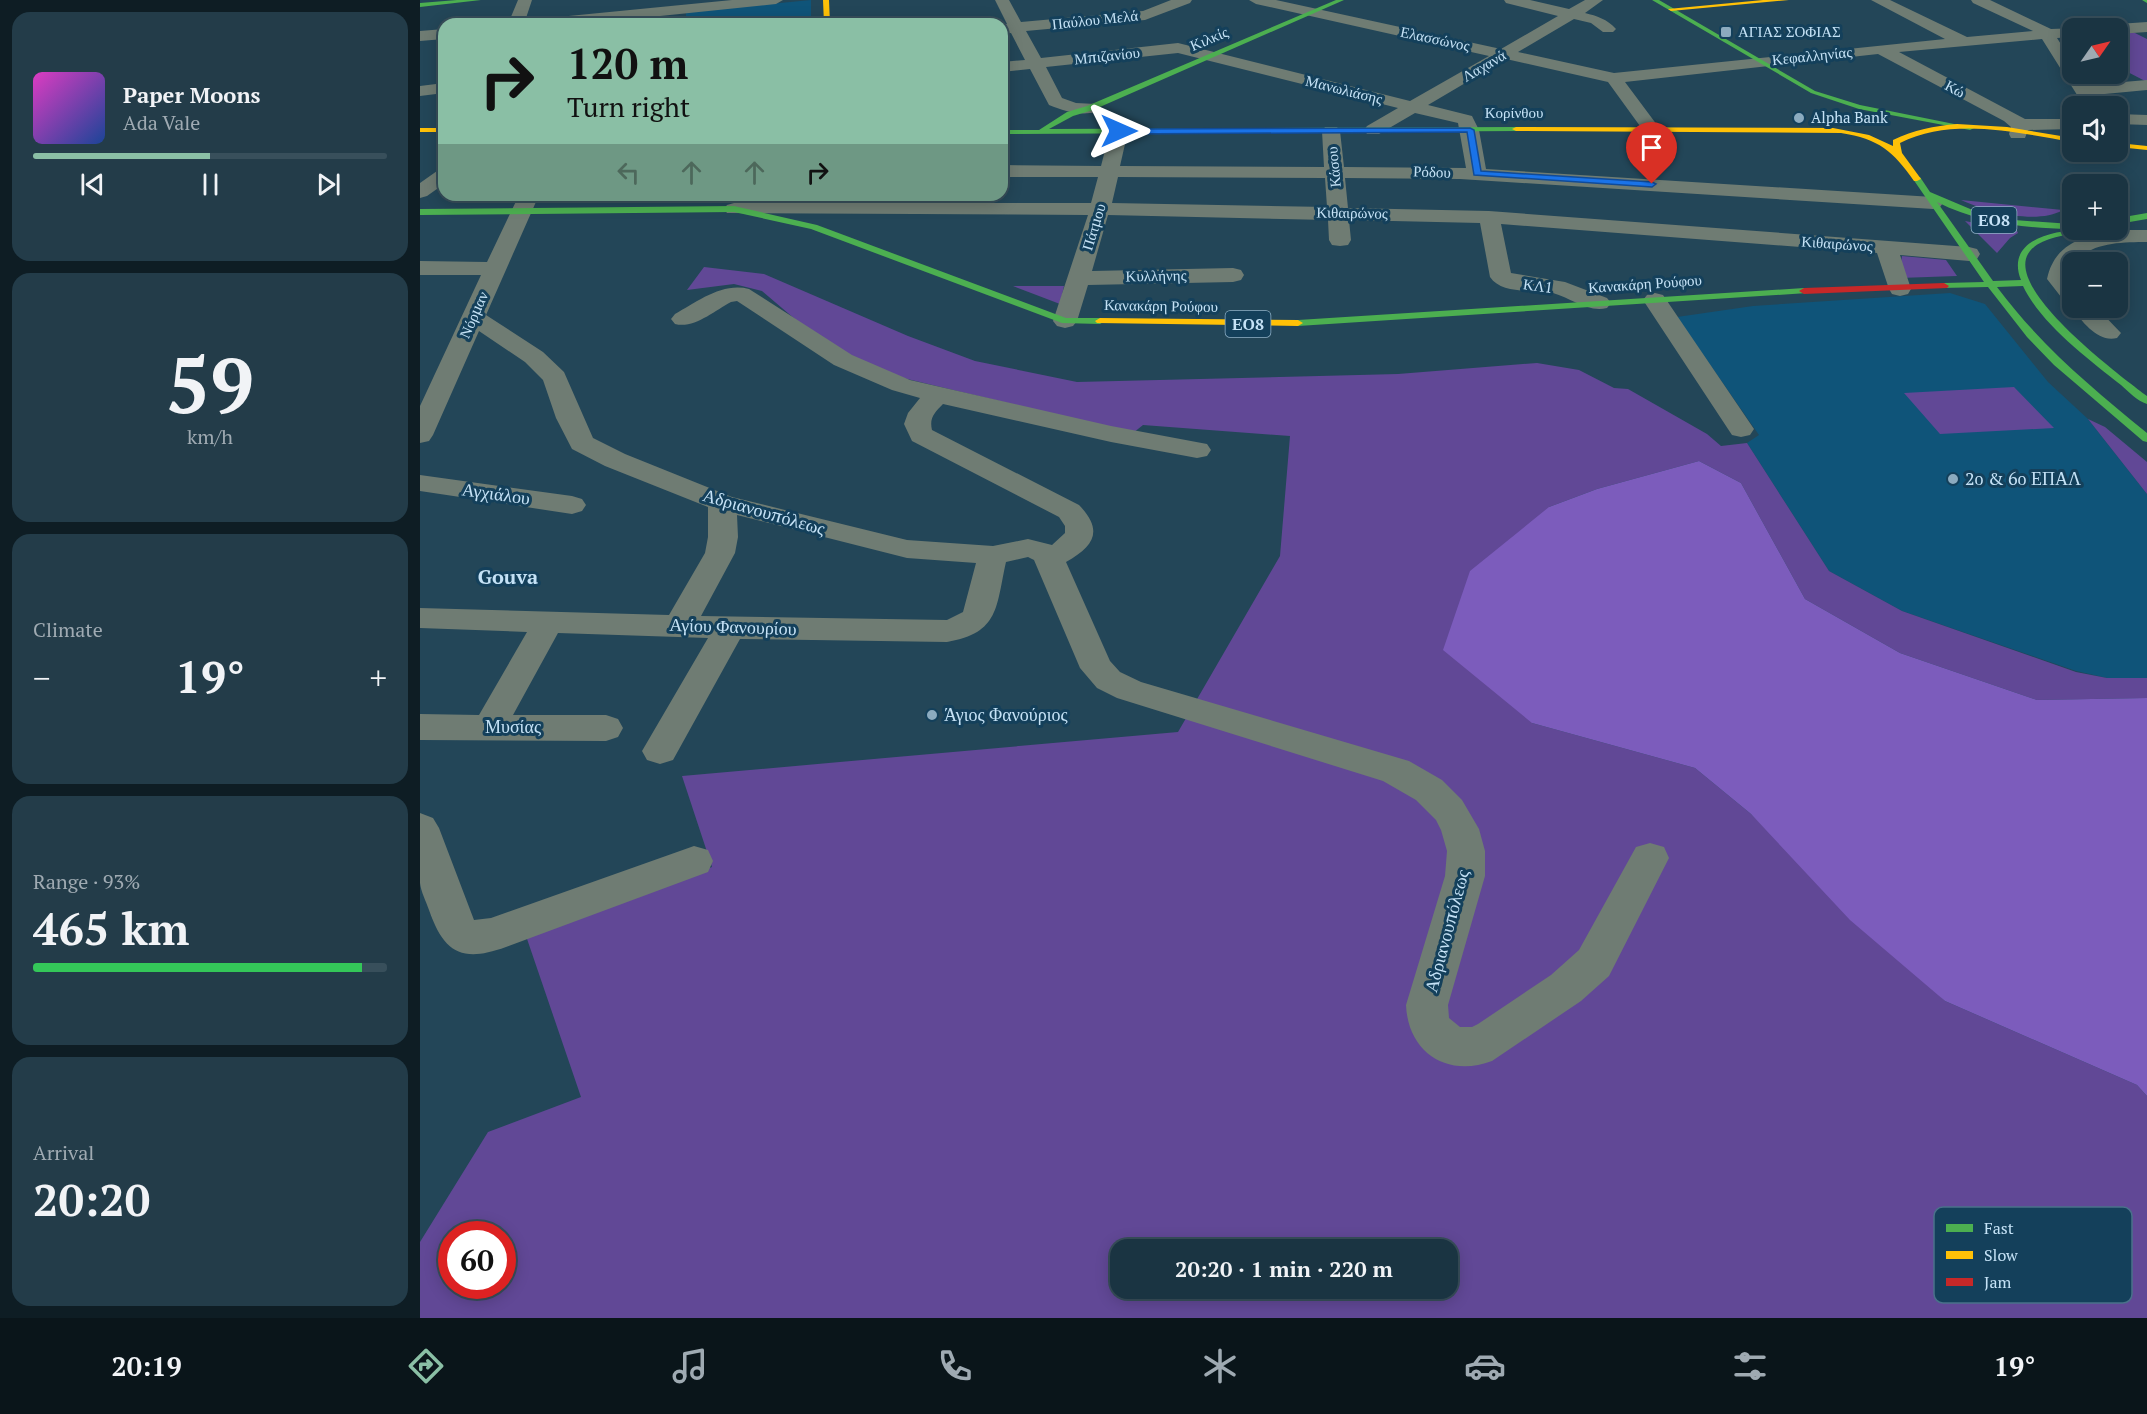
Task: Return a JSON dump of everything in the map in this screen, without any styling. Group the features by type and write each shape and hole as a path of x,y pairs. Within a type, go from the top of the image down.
{"main road":[{"path":"420,5 478,0"},
{"path":"826,0 827,18"},
{"name":"Κιλκίς","path":"1040,132 1070,114 1090,108 1341,0"},
{"path":"1654,0 1759,62 1824,97 1850,105 1970,128"},
{"path":"1671,9 1786,0"},
{"path":"1796,83 1836,111 1834,121 1809,128"},
{"path":"1072,132 1086,119 1090,108"},
{"name":"Κορίνθου","path":"1008,132 1809,128"},
{"name":"ΕΟ8","path":"1809,128 1861,134 1884,143 1898,153 1991,285"},
{"path":"1898,153 1897,140 1915,130 2020,129 2062,138"},
{"path":"420,130 438,130"},
{"path":"2128,146 2147,148"},
{"name":"Ρόδου","path":"1928,196 1991,219 2028,225 2062,226"},
{"name":"Κανακάρη Ρούφου","path":"420,212 526,203 734,209 814,227 1065,321 1287,324 1761,293 2025,284"},
{"path":"2128,219 2147,216"},
{"path":"2062,235 2045,240 2024,253 2020,264 2025,284 2057,321 2147,401"},
{"path":"1991,285 2046,351 2112,411 2147,439"}],"street":[{"path":"518,18 525,0"},
{"path":"595,18 602,0"},
{"path":"620,18 776,0"},
{"path":"1002,0 1007,18"},
{"name":"Ελασσώνος","path":"1256,0 1614,78"},
{"path":"1511,0 1573,14 1596,21 1608,29"},
{"name":"Λαχανά","path":"1372,130 1596,0"},
{"path":"1878,0 1965,42"},
{"path":"1978,0 2041,28 2048,35 2085,96"},
{"name":"Παύλου Μελά","path":"1010,29 1145,15 1175,2"},
{"path":"2128,28 2147,27"},
{"path":"1010,29 1035,64 1055,101 1074,108 1090,108"},
{"name":"Κεφαλληνίας","path":"1614,78 1881,49 2062,33"},
{"path":"420,36 438,34"},
{"name":"Μπιζανίου","path":"1008,66 1174,48 1211,56"},
{"name":"Κώ","path":"1881,49 2020,129"},
{"name":"Μανωλιάσης","path":"1211,56 1466,120 1470,130"},
{"path":"1614,78 1651,129"},
{"path":"2082,91 2147,85"},
{"path":"420,91 438,89"},
{"path":"2128,119 2147,120"},
{"path":"2020,129 2062,125"},
{"name":"Κάσου","path":"1331,130 1340,240"},
{"path":"1470,130 1477,173"},
{"name":"Πάτμου","path":"1065,321 1100,209 1119,131"},
{"name":"Ρόδου","path":"1008,171 1477,173 1614,182 1928,196"},
{"path":"420,192 438,179"},
{"name":"Κιθαιρώνος","path":"734,209 940,202 1100,209 1489,218 1969,254"},
{"name":"Νόρμαν","path":"420,435 526,203"},
{"name":"ΚΛ1","path":"1489,218 1501,278 1514,282 1557,287 1599,303"},
{"path":"2074,252 2079,248 2111,238 2147,236"},
{"path":"1886,247 1900,289"},
{"path":"2062,263 2058,275 2062,282"},
{"path":"420,268 495,269"},
{"name":"Κυλλήνης","path":"1078,278 1233,275"},
{"path":"2025,284 2062,289"},
{"path":"683,319 725,296 741,294 843,360 901,384 1111,434 1197,450"},
{"path":"1656,300 1741,429"},
{"name":"Αδριανουπόλεως","path":"474,317 534,357 555,377 569,418 582,443 615,460 722,503 907,549 993,555 1028,548 1044,552 1097,670 1111,682 1129,690 1396,771 1429,790 1449,810 1460,829 1466,851 1465,876 1427,1005 1428,1022 1435,1034 1457,1047 1477,1047 1566,987 1594,963 1650,858"},
{"path":"2094,318 2109,333"},
{"path":"937,394 916,425 921,435 1069,511 1077,518 1080,533 1077,540 1070,548 1049,559"},
{"name":"Αγχιάλου","path":"420,483 572,505"},
{"path":"680,625 720,554 723,537 722,503"},
{"name":"Αγίου Φανουρίου","path":"420,618 730,628 958,630 974,621 978,614 993,555"},
{"path":"489,727 549,621"},
{"path":"660,751 730,628"},
{"name":"Μυσίας","path":"420,728 606,728"},
{"path":"420,828 455,927 460,934 468,937 492,934 694,861"}],"shaded area":[{"path":"811,0 811,18 686,18 686,12"},
{"path":"2128,31 2147,39 2147,82 2128,72"},
{"path":"1961,200 2062,210 2026,217 1984,209"},
{"path":"1965,221 2018,233 2010,238 1997,253"},
{"path":"1902,256 1946,260 1957,276 1899,278"},
{"path":"704,267 764,274 908,336 975,361 1077,382 1398,374 1537,363 1579,370 1614,388 1628,389 1707,434 1721,446 1747,443 1829,571 1902,611 2076,672 2107,678 2147,678 2147,698 2037,700 1900,653 1805,599 1741,483 1699,461 1597,489 1549,507 1532,723 1695,768 1751,814 1945,1001 2137,1085 2147,1096 2147,1318 420,1318 420,1242 488,1132 581,1097 525,933 712,867 682,776 1178,732 1280,556 1290,436 1143,425 1133,433 903,378 850,357 809,331 762,291 734,284 687,290"},
{"path":"1013,286 1064,286 1060,304"},
{"name":"2ο & 6ο ΕΠΑΛ","path":"1950,293 1985,304 2048,382 2088,419 2147,494 2147,678 2107,678 2076,671 1902,611 1829,571 1747,443 1759,435 1677,317 1753,306"},
{"path":"2014,387 2054,428 1940,434 1904,393"},
{"path":"2088,419 2105,427 2147,462 2147,494"},
{"path":"1699,461 1741,483 1805,599 1900,653 2037,700 2147,698 2147,1096 2137,1085 1945,1001 1850,920 1751,814 1695,768 1532,723 1443,650 1470,571 1549,507 1597,489"}],"traffic: fast":[{"path":"420,5 478,0"},
{"path":"1040,132 1070,114 1090,108 1341,0"},
{"path":"1655,0 1813,92 1859,107 1970,128"},
{"path":"1008,132 1516,129"},
{"path":"1917,179 1986,279 2030,335 2072,376 2147,439"},
{"path":"1928,194 1962,210 1996,220 2062,226"},
{"path":"420,212 734,209 814,227 1065,321 1100,321"},
{"path":"2128,219 2147,216"},
{"path":"2062,234 2035,243 2024,253 2021,269 2029,289 2045,311 2066,333 2147,401"},
{"path":"1944,286 2025,283"},
{"path":"1298,323 1804,291"}],"traffic: slow":[{"path":"826,0 827,18"},
{"path":"1671,9 1786,0"},
{"path":"1898,153 1896,142 1913,133 1934,128 1982,127 2062,138"},
{"path":"1516,129 1833,130 1866,136 1889,147 1902,158 1917,179"},
{"path":"420,130 438,130"},
{"path":"2128,146 2147,148"},
{"path":"1100,321 1298,323"}],"traffic: jam":[{"path":"1804,291 1944,286"}],"place":[{"name":"ΑΓΙΑΣ ΣΟΦΙΑΣ","path":"1726,32"},
{"name":"Alpha Bank","path":"1799,118"},
{"name":"2ο & 6ο ΕΠΑΛ","path":"1953,479"},
{"name":"Άγιος Φανούριος","path":"932,715"}],"district":[{"name":"Gouva","path":"508,577"}],"route":[{"path":"1119,131 1470,130 1477,173 1652,184"}]}
